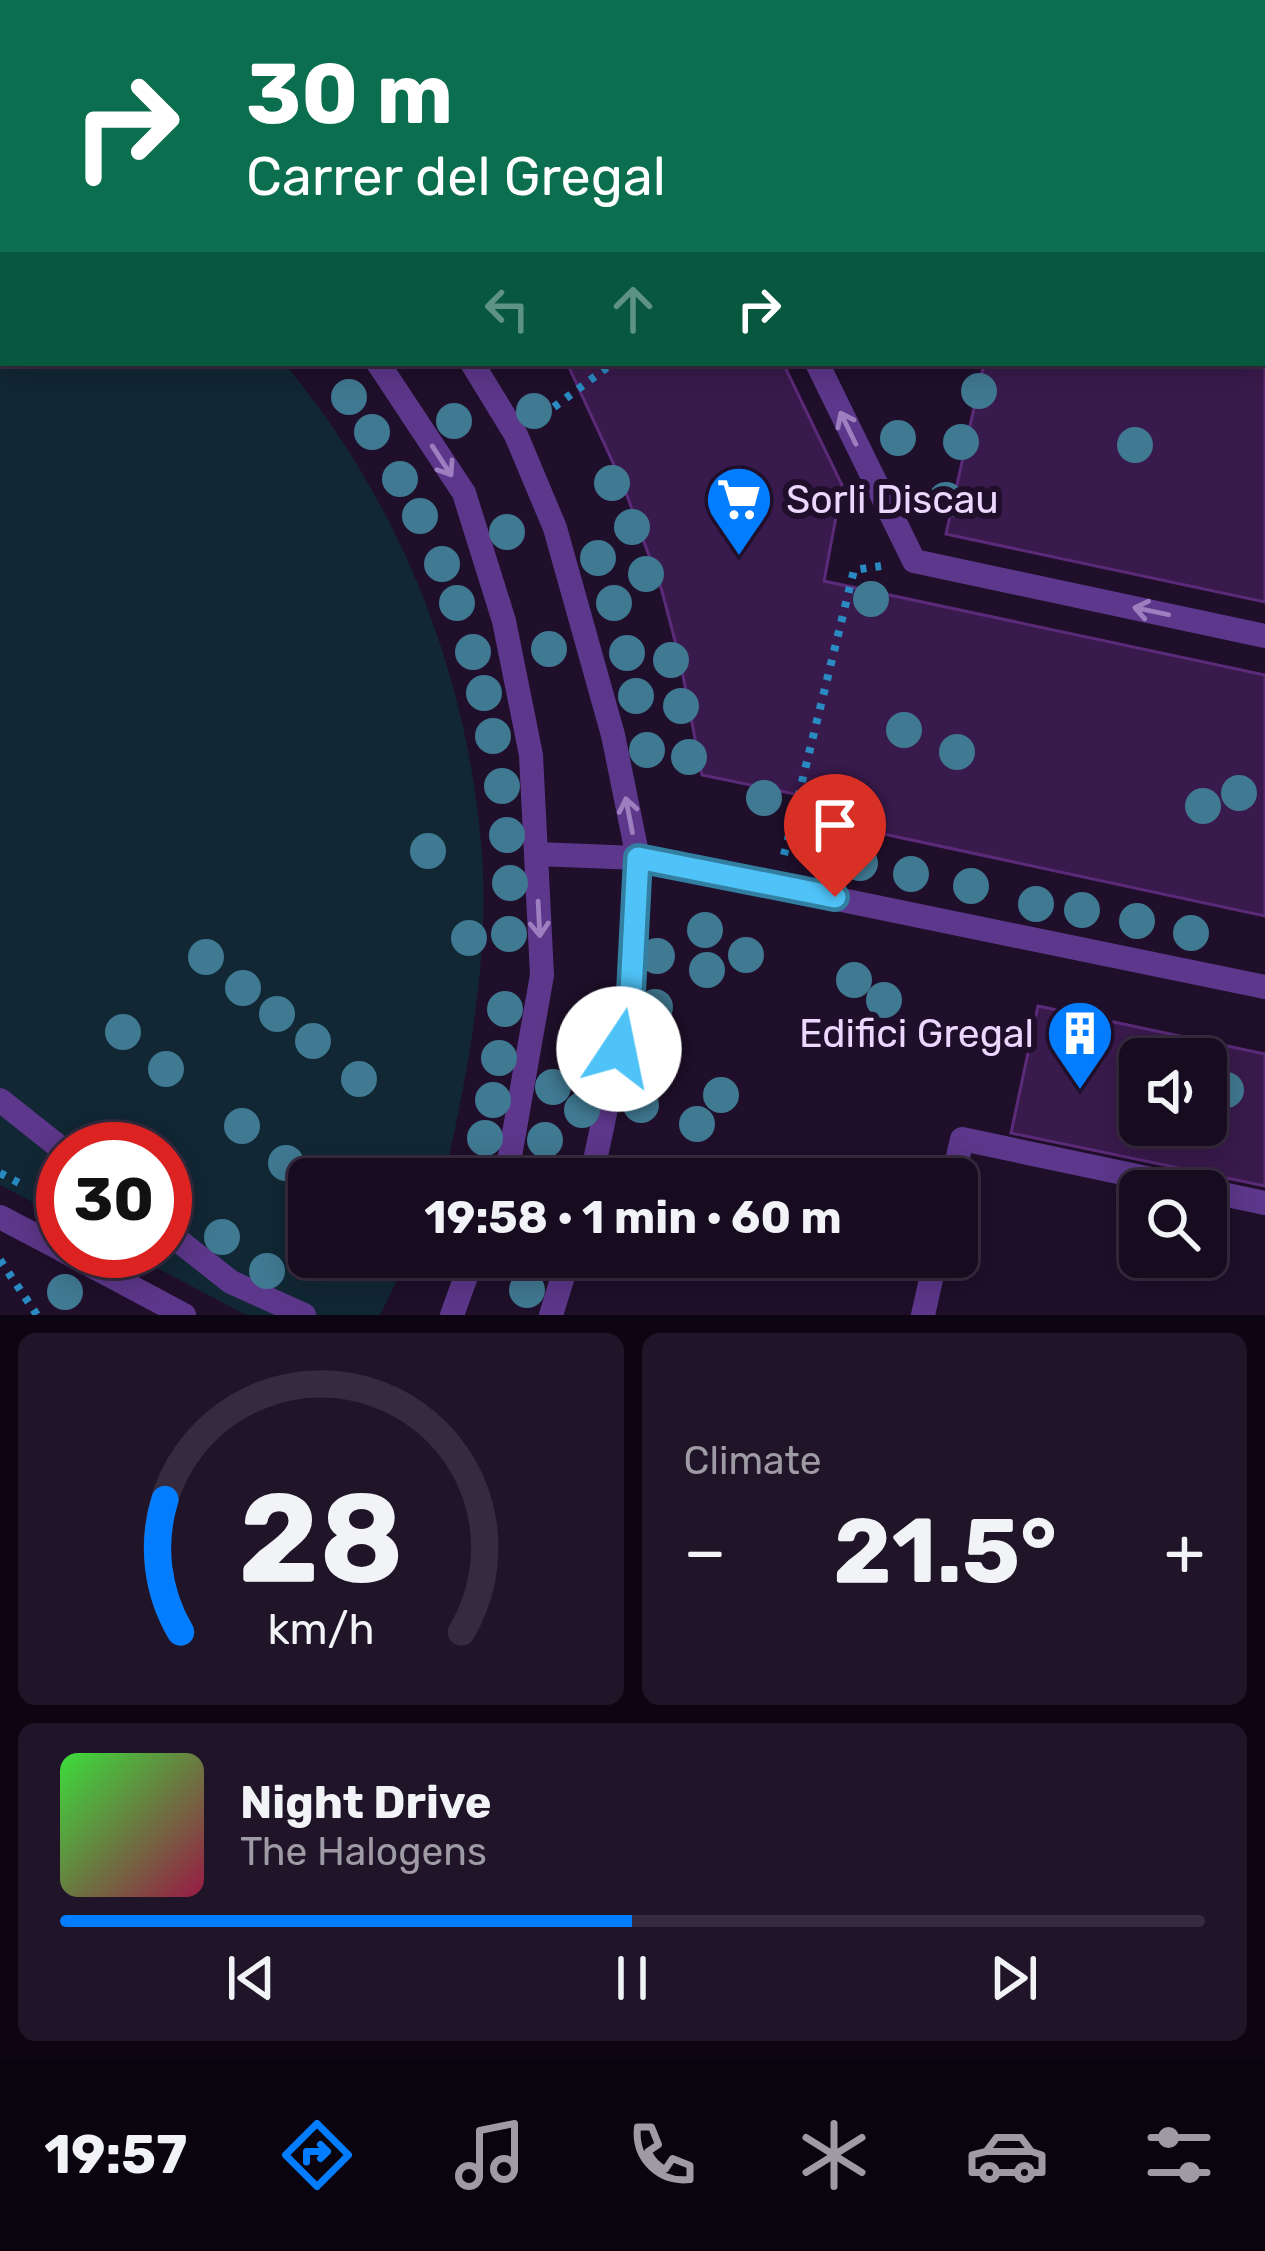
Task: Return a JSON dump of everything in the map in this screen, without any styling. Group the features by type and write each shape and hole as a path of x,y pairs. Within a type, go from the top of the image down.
{"street":[{"path":"380,366 464,494 504,621 526,733 542,975 509,1158"},
{"path":"474,366 516,435 555,528 613,735 638,858 631,992 595,1158"},
{"path":"818,366 914,560 1265,636"},
{"path":"536,854 638,858 1265,987"},
{"path":"0,1100 36,1129"},
{"path":"958,1158 962,1139 1265,1203"},
{"path":"0,1216 36,1236"},
{"path":"192,1251 231,1282 304,1315"},
{"path":"115,1278 184,1315"},
{"path":"452,1315 465,1278"},
{"path":"551,1315 562,1278"},
{"path":"923,1315 931,1278"}],"path":[{"path":"516,435 609,366"},
{"path":"776,885 854,570 914,560"},
{"path":"0,1260 37,1315"}],"shaded area":[{"path":"0,366 286,366 362,473 394,531 444,655 461,720 482,854 483,934 475,1018 449,1158 288,1158 288,1278 398,1278 380,1315 246,1315 176,1278 192,1278 192,1122 36,1122 36,1204 0,1185"}],"building":[{"path":"568,366 784,366 842,485 824,581 1265,675 1265,916 814,819 819,799 702,775 662,591 622,482"},
{"path":"983,366 1265,366 1265,602 946,534"},
{"name":"Edifici Gregal","path":"1038,1006 1189,1038 1119,1038 1119,1146 1227,1146 1227,1046 1265,1054 1265,1186 1227,1178 1227,1170 1188,1170 1011,1133"}],"place":[{"name":"Sorli Discau","path":"739,558"},
{"name":"Edifici Gregal","path":"1080,1092"}],"route":[{"path":"619,1049 631,992 638,858 835,897"}]}
